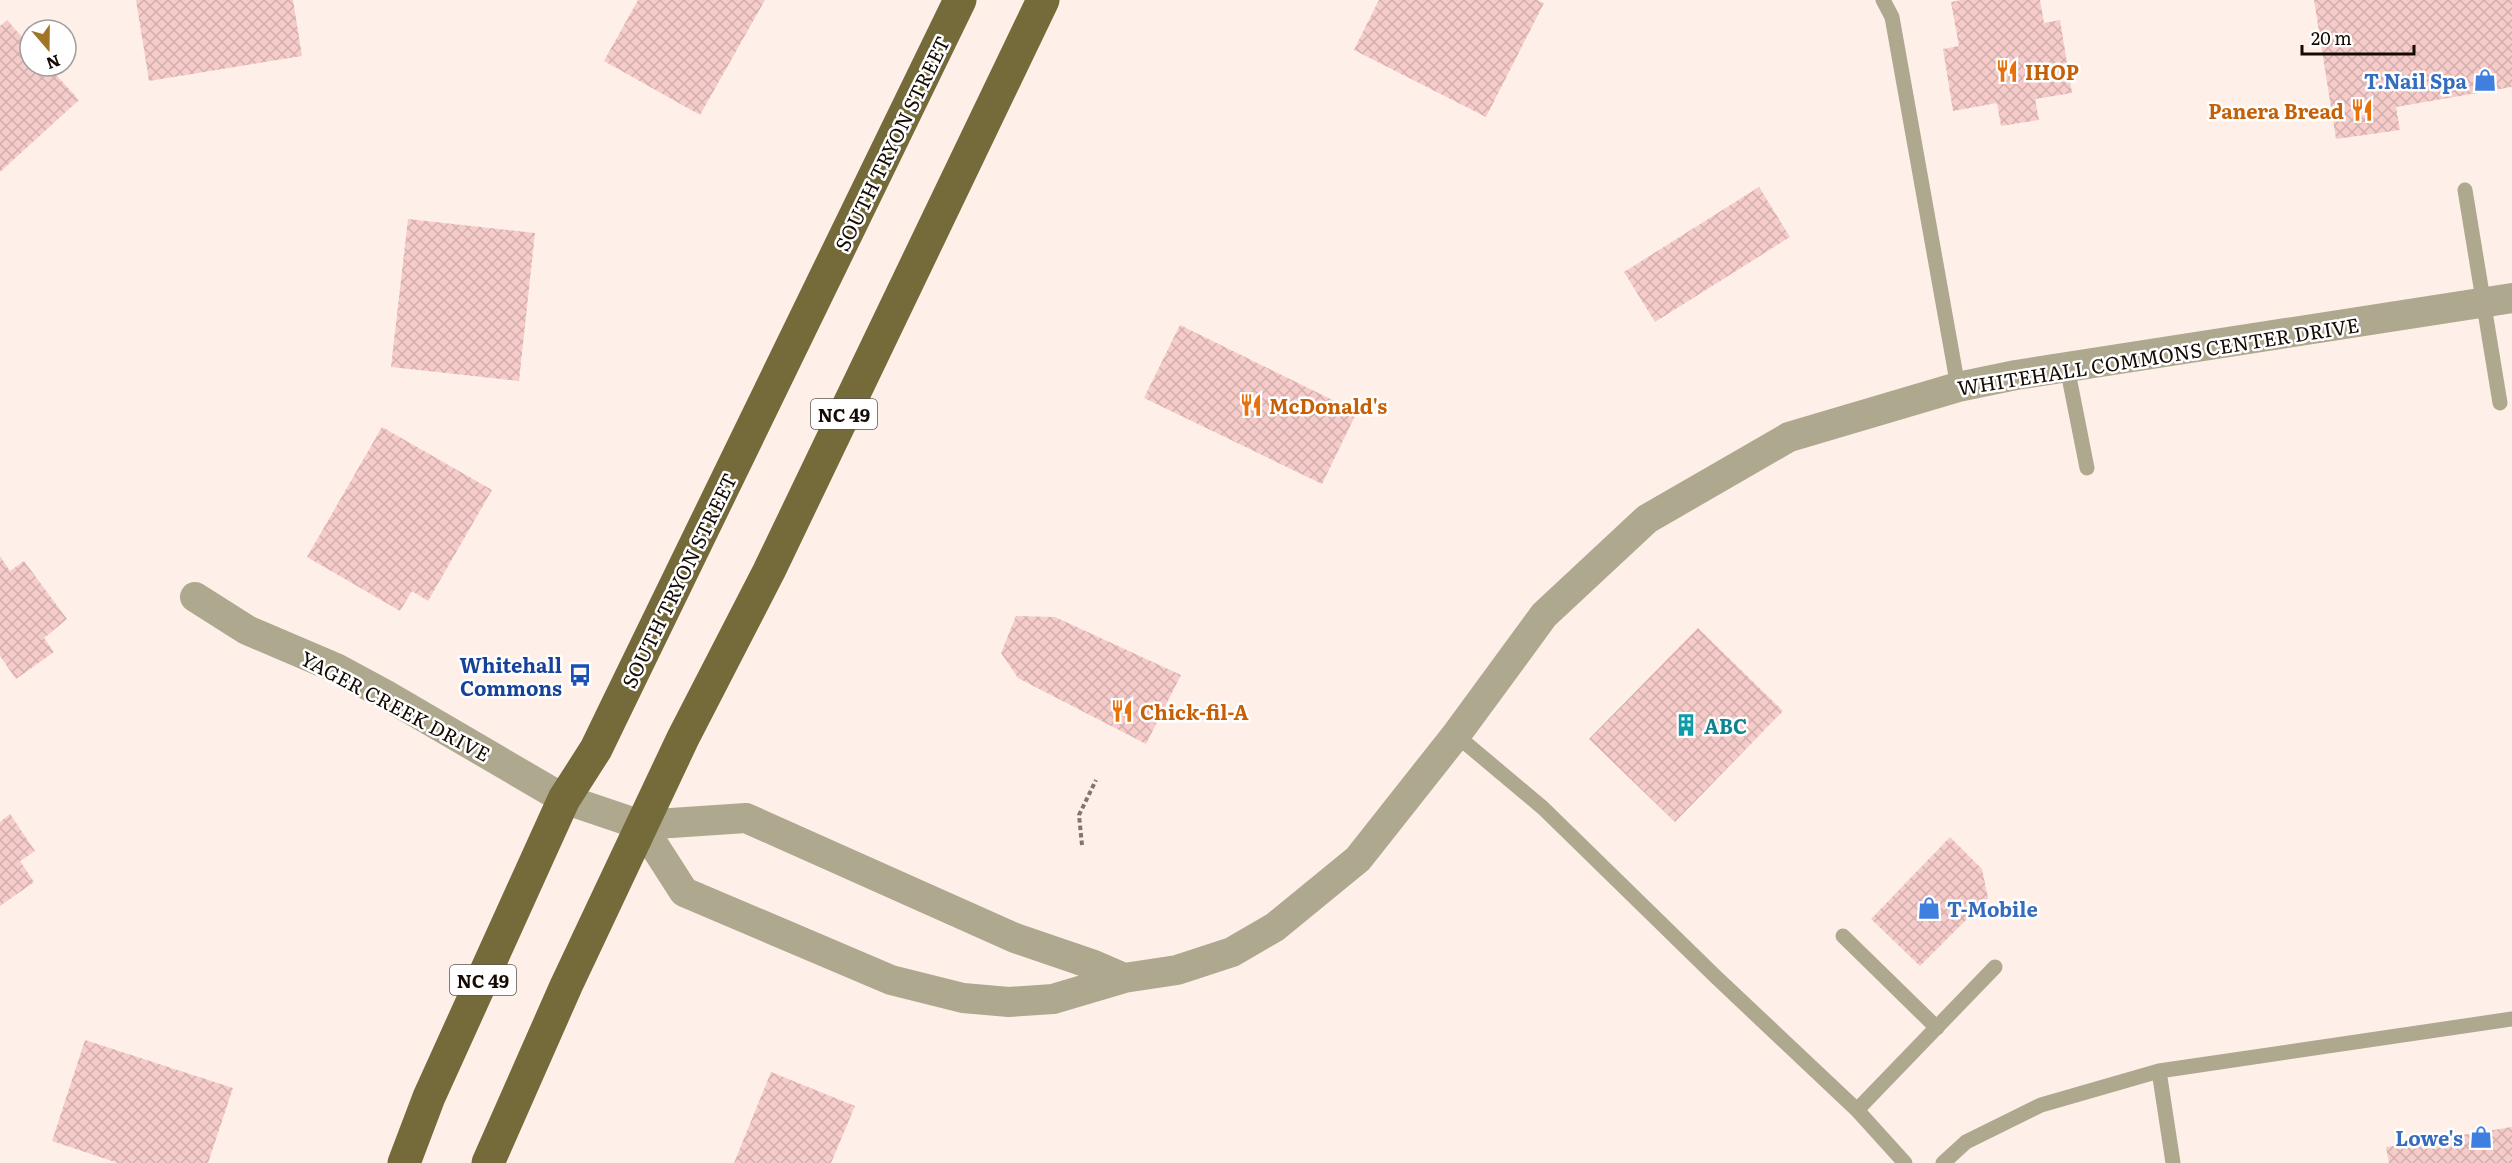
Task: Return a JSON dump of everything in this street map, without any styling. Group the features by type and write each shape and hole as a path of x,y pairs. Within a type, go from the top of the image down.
{"main road":[{"name":"SOUTH TRYON STREET","path":"404,1163 429,1097 564,799 606,730 960,0"},
{"name":"NC 49","path":"488,1163 566,986 641,825 769,571 1043,0"}],"street":[{"name":"WHITEHALL COMMONS CENTER DRIVE","path":"641,825 684,892 891,980 963,998 1009,1002 1053,999 1124,978 1178,970 1232,952 1275,927 1358,859 1456,735 1544,615 1647,519 1789,437 1958,387 2067,367 2512,298"},
{"name":"YAGER CREEK DRIVE","path":"195,597 247,630 336,668 386,695 564,799 641,825"},
{"path":"641,825 746,818 1015,938 1094,964 1124,978"}],"lane":[{"path":"1883,0 1892,17 1958,387"},
{"path":"2465,189 2500,403"},
{"path":"2067,367 2087,468"},
{"path":"1456,735 1543,808 1716,977 1857,1110 1895,1160"},
{"path":"1843,936 1937,1028"},
{"path":"1857,1110 1995,967"},
{"path":"1943,1163 1966,1142 2041,1105 2159,1071 2512,1019"},
{"path":"2159,1071 2173,1163"}],"path":[{"path":"1082,845 1079,815 1096,780"}],"building":[{"path":"136,0 293,0 302,56 149,81"},
{"path":"638,0 765,0 700,115 604,61"},
{"path":"1379,0 1537,0 1544,3 1486,117 1354,50"},
{"name":"IHOP","path":"2040,0 2044,23 2060,20 2072,93 2035,99 2039,120 2001,126 1997,103 1953,111 1943,49 1959,46 1951,2"},
{"path":"2314,0 2512,0 2512,87 2396,107 2400,130 2336,139"},
{"path":"7,20 18,32 18,78 59,78 79,100 0,172 0,26"},
{"path":"1759,187 1790,237 1655,322 1624,272"},
{"path":"408,219 535,233 519,381 391,367"},
{"name":"McDonald's","path":"1180,325 1357,412 1322,484 1144,398"},
{"path":"382,427 492,490 428,601 412,591 400,611 307,557"},
{"path":"0,556 10,571 24,561 67,619 44,638 54,652 16,679 0,656"},
{"name":"Chick-fil-A","path":"1016,616 1055,617 1181,675 1146,744 1018,678 1001,653"},
{"name":"ABC","path":"1698,628 1783,711 1675,822 1589,739"},
{"path":"10,814 35,851 20,861 34,882 0,906 0,822"},
{"name":"T-Mobile","path":"1950,837 1982,869 1988,898 1920,966 1871,919"},
{"path":"85,1040 233,1088 208,1163 118,1163 52,1141"},
{"path":"771,1072 855,1106 831,1163 734,1163"},
{"name":"Lowe's","path":"2512,1127 2512,1163 2389,1163 2386,1147"}],"place":[{"name":"IHOP","path":"2007,71"},
{"name":"T.Nail Spa","path":"2485,80"},
{"name":"Panera Bread","path":"2362,110"},
{"name":"McDonald's","path":"1251,405"},
{"name":"Whitehall Commons","path":"580,675"},
{"name":"Chick-fil-A","path":"1122,711"},
{"name":"ABC","path":"1686,725"},
{"name":"T-Mobile","path":"1929,908"},
{"name":"Lowe's","path":"2481,1137"}]}
